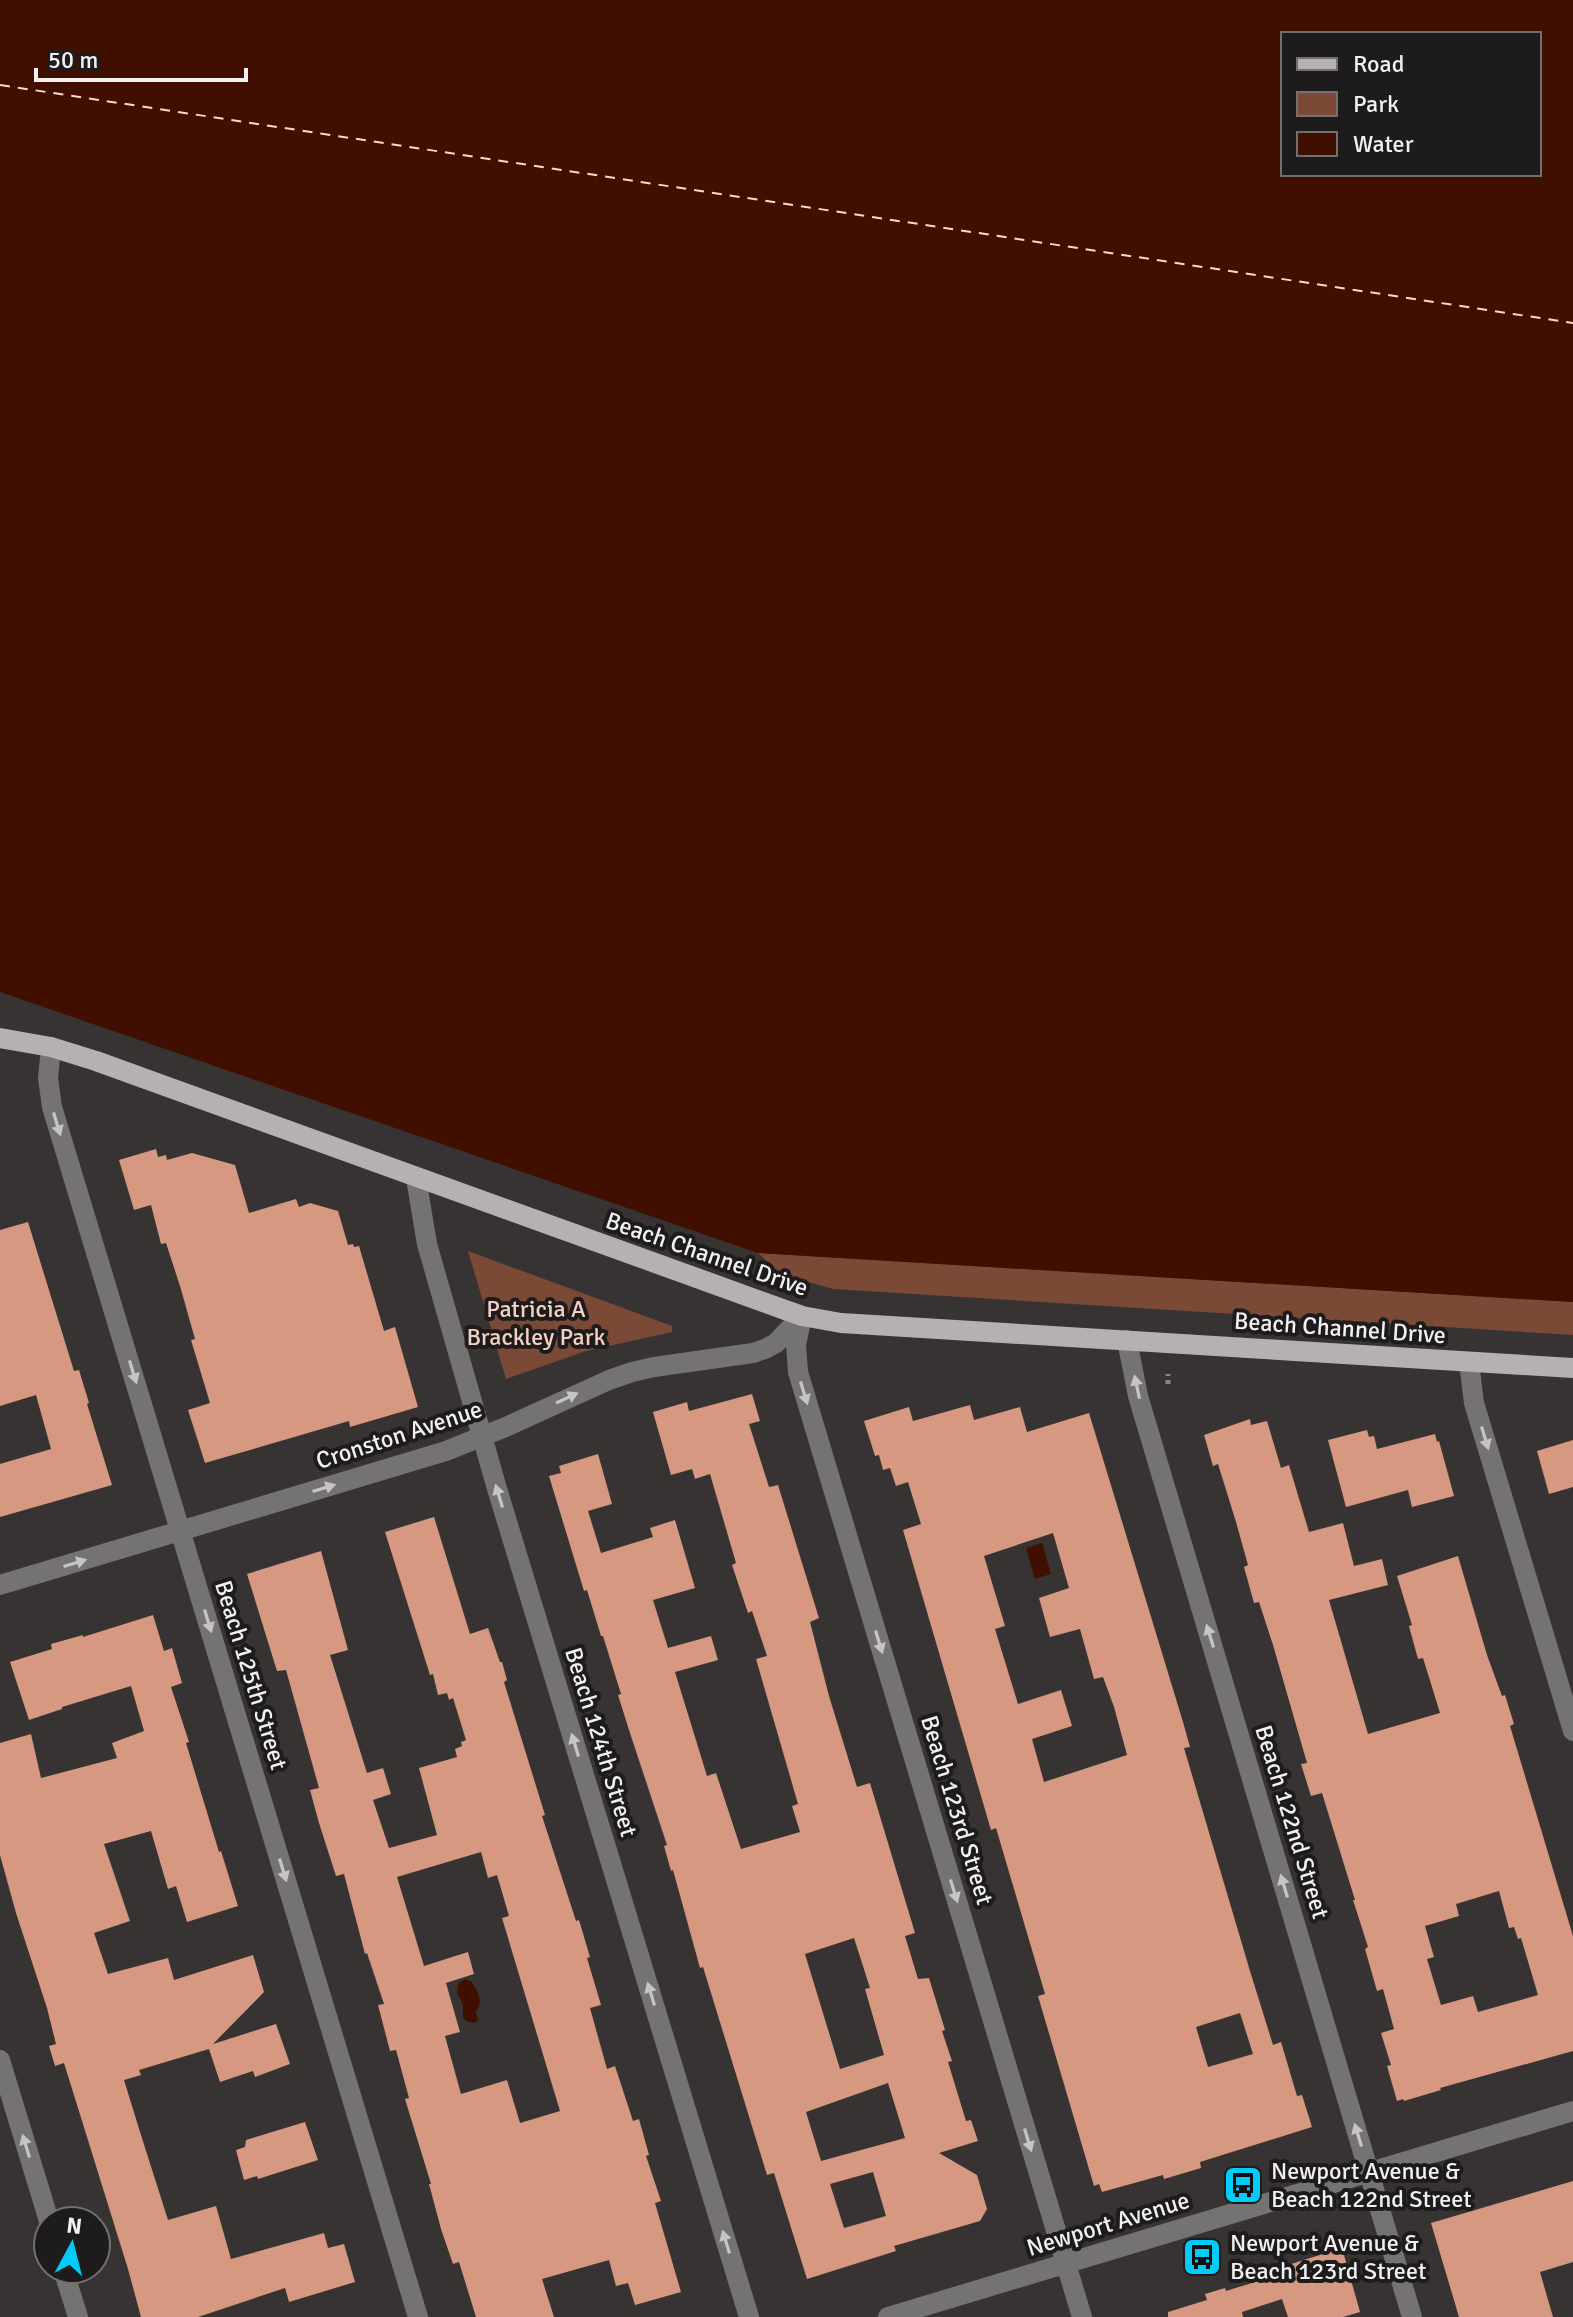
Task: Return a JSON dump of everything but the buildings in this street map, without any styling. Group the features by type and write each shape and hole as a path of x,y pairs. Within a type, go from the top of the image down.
{"main road":[{"name":"Beach Channel Drive","path":"0,1038 51,1047 96,1061 802,1316 841,1323 1573,1368"}],"street":[{"name":"Beach 125th Street","path":"51,1047 48,1078 52,1107 418,2317"},
{"name":"Beach 124th Street","path":"416,1178 427,1244 482,1437 749,2317"},
{"name":"Cronston Avenue","path":"0,1585 425,1457 482,1437 632,1372 765,1349 776,1343 802,1316"},
{"name":"Beach 123rd Street","path":"802,1316 796,1345 798,1372 1082,2317"},
{"name":"Beach 122nd Street","path":"1127,1340 1138,1396 1412,2317"},
{"path":"1469,1362 1474,1403 1573,1731"},
{"path":"0,2060 44,2205"},
{"name":"Newport Avenue","path":"888,2317 1573,2111"},
{"path":"68,2285 78,2317"}],"path":[{"path":"1168,1374 1168,1384"},
{"path":"426,1419 429,1429"}],"green space":[{"name":"Patricia A Brackley Park","path":"468,1251 672,1326 672,1332 586,1351 506,1379"},
{"path":"758,1253 1573,1302 1573,1335 833,1289 781,1274"}],"water":[{"path":"0,0 1573,0 1573,1302 758,1253 0,992"},
{"path":"1042,1543 1051,1574 1035,1579 1026,1548"},
{"path":"465,1979 472,1982 479,1997 478,2020 475,2023 463,2017 463,2005 457,1993 458,1984"}],"ferry route":[{"path":"0,85 1573,323"}],"place":[{"name":"Newport Avenue & Beach 122nd Street","path":"1243,2185"},
{"name":"Newport Avenue & Beach 123rd Street","path":"1202,2257"}]}
